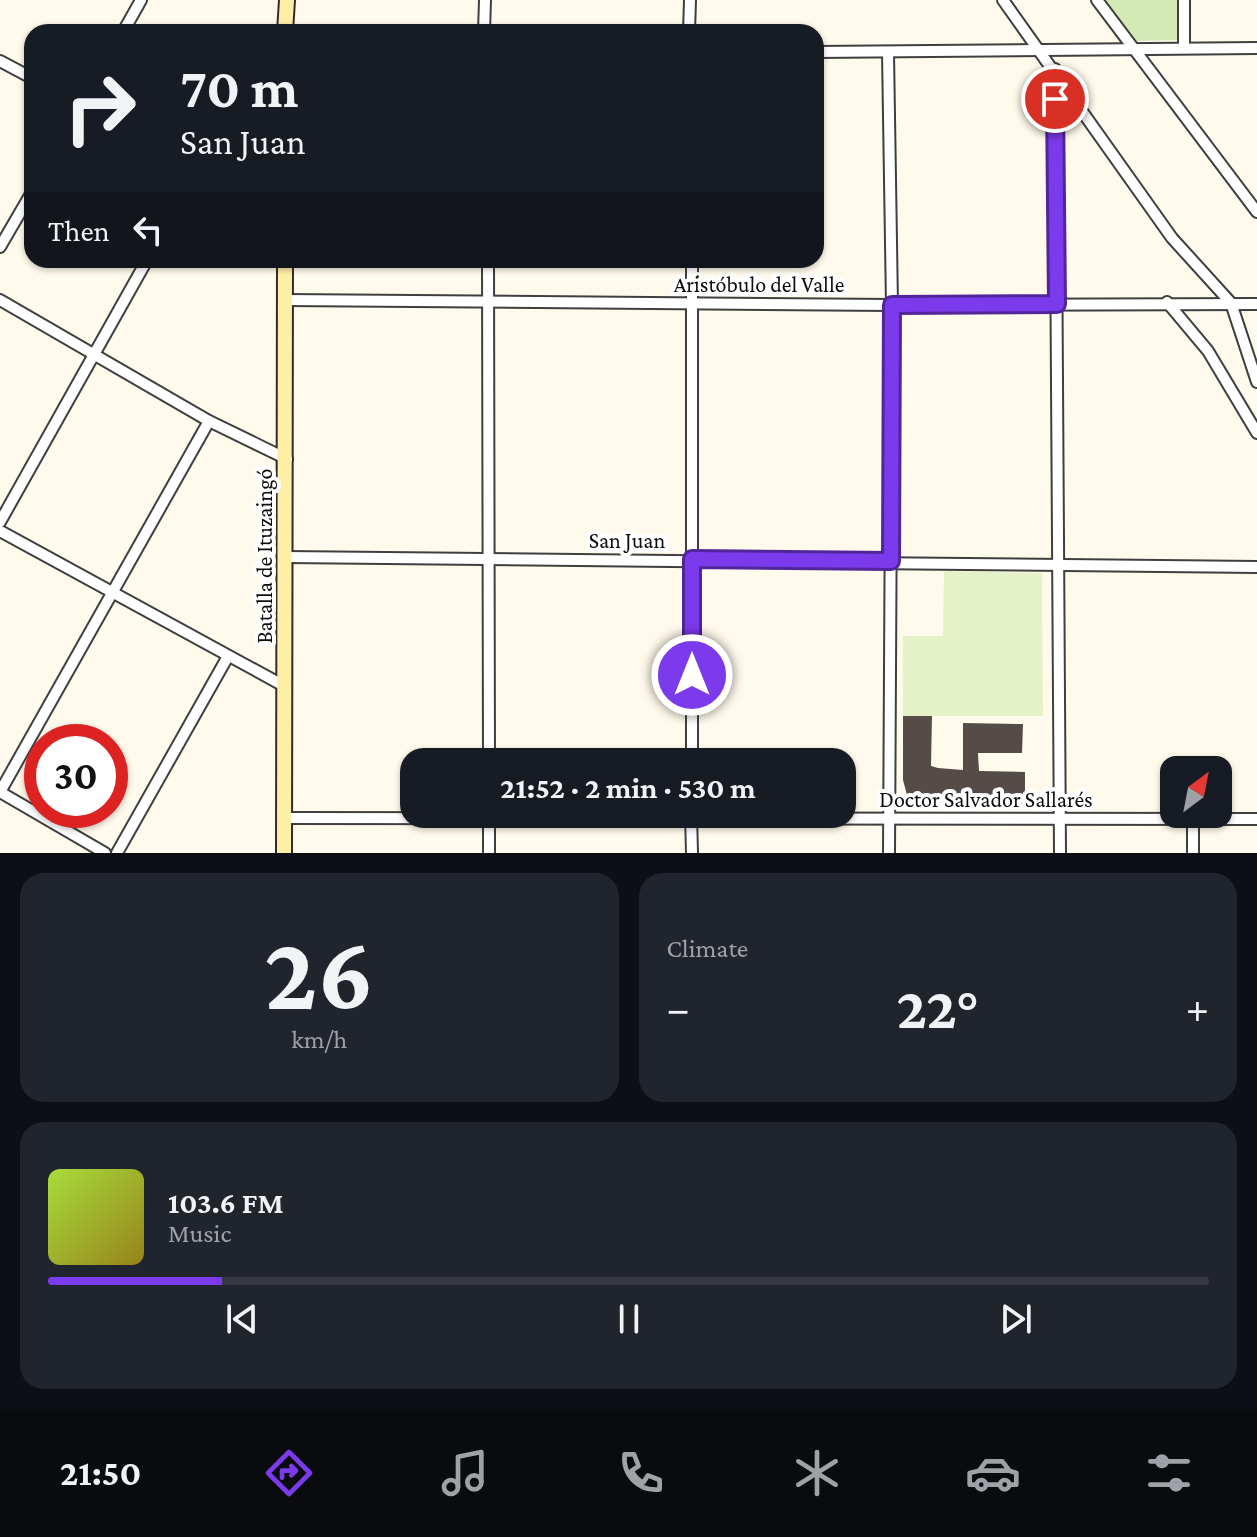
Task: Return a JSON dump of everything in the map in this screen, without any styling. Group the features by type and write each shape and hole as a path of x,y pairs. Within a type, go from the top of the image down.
{"main road":[{"path":"286,24 287,0"},
{"name":"Batalla de Ituzaingó","path":"284,853 285,268"}],"street":[{"path":"128,24 141,0"},
{"path":"484,24 485,0"},
{"path":"689,24 690,0"},
{"path":"1003,0 1055,69 1172,238 1231,303 1257,382"},
{"path":"1097,0 1257,212"},
{"path":"1184,0 1184,47"},
{"path":"824,52 1257,48"},
{"path":"888,53 892,305 889,853"},
{"path":"0,61 24,74"},
{"path":"1055,69 1060,853"},
{"path":"0,247 24,206"},
{"path":"0,522 142,268"},
{"path":"488,268 489,748"},
{"path":"692,268 692,748"},
{"path":"0,300 209,421 287,459"},
{"name":"Aristóbulo del Valle","path":"285,300 892,305 1257,304"},
{"path":"1167,302 1214,360 1257,433"},
{"path":"105,853 0,792 209,421"},
{"path":"0,531 227,658 286,687"},
{"name":"San Juan","path":"285,557 1257,567"},
{"path":"117,853 227,658"},
{"name":"Doctor Salvador Sallarés","path":"284,818 400,817"},
{"name":"Doctor Salvador Sallarés","path":"856,818 1160,819"},
{"name":"Doctor Salvador Sallarés","path":"1232,819 1257,819"},
{"path":"489,828 489,853"},
{"path":"691,828 692,853"},
{"path":"1193,828 1193,853"}],"green space":[{"path":"1105,0 1177,0 1178,40 1136,41"},
{"path":"944,571 1042,573 1043,716 903,716 903,636 943,636"}],"building":[{"path":"903,716 932,716 931,766 963,770 963,723 1023,724 1022,753 978,753 979,771 1025,772 1025,805 918,802 918,797 907,795 903,780"}],"route":[{"path":"692,675 692,559 891,561 892,305 1057,304 1055,99"}]}
